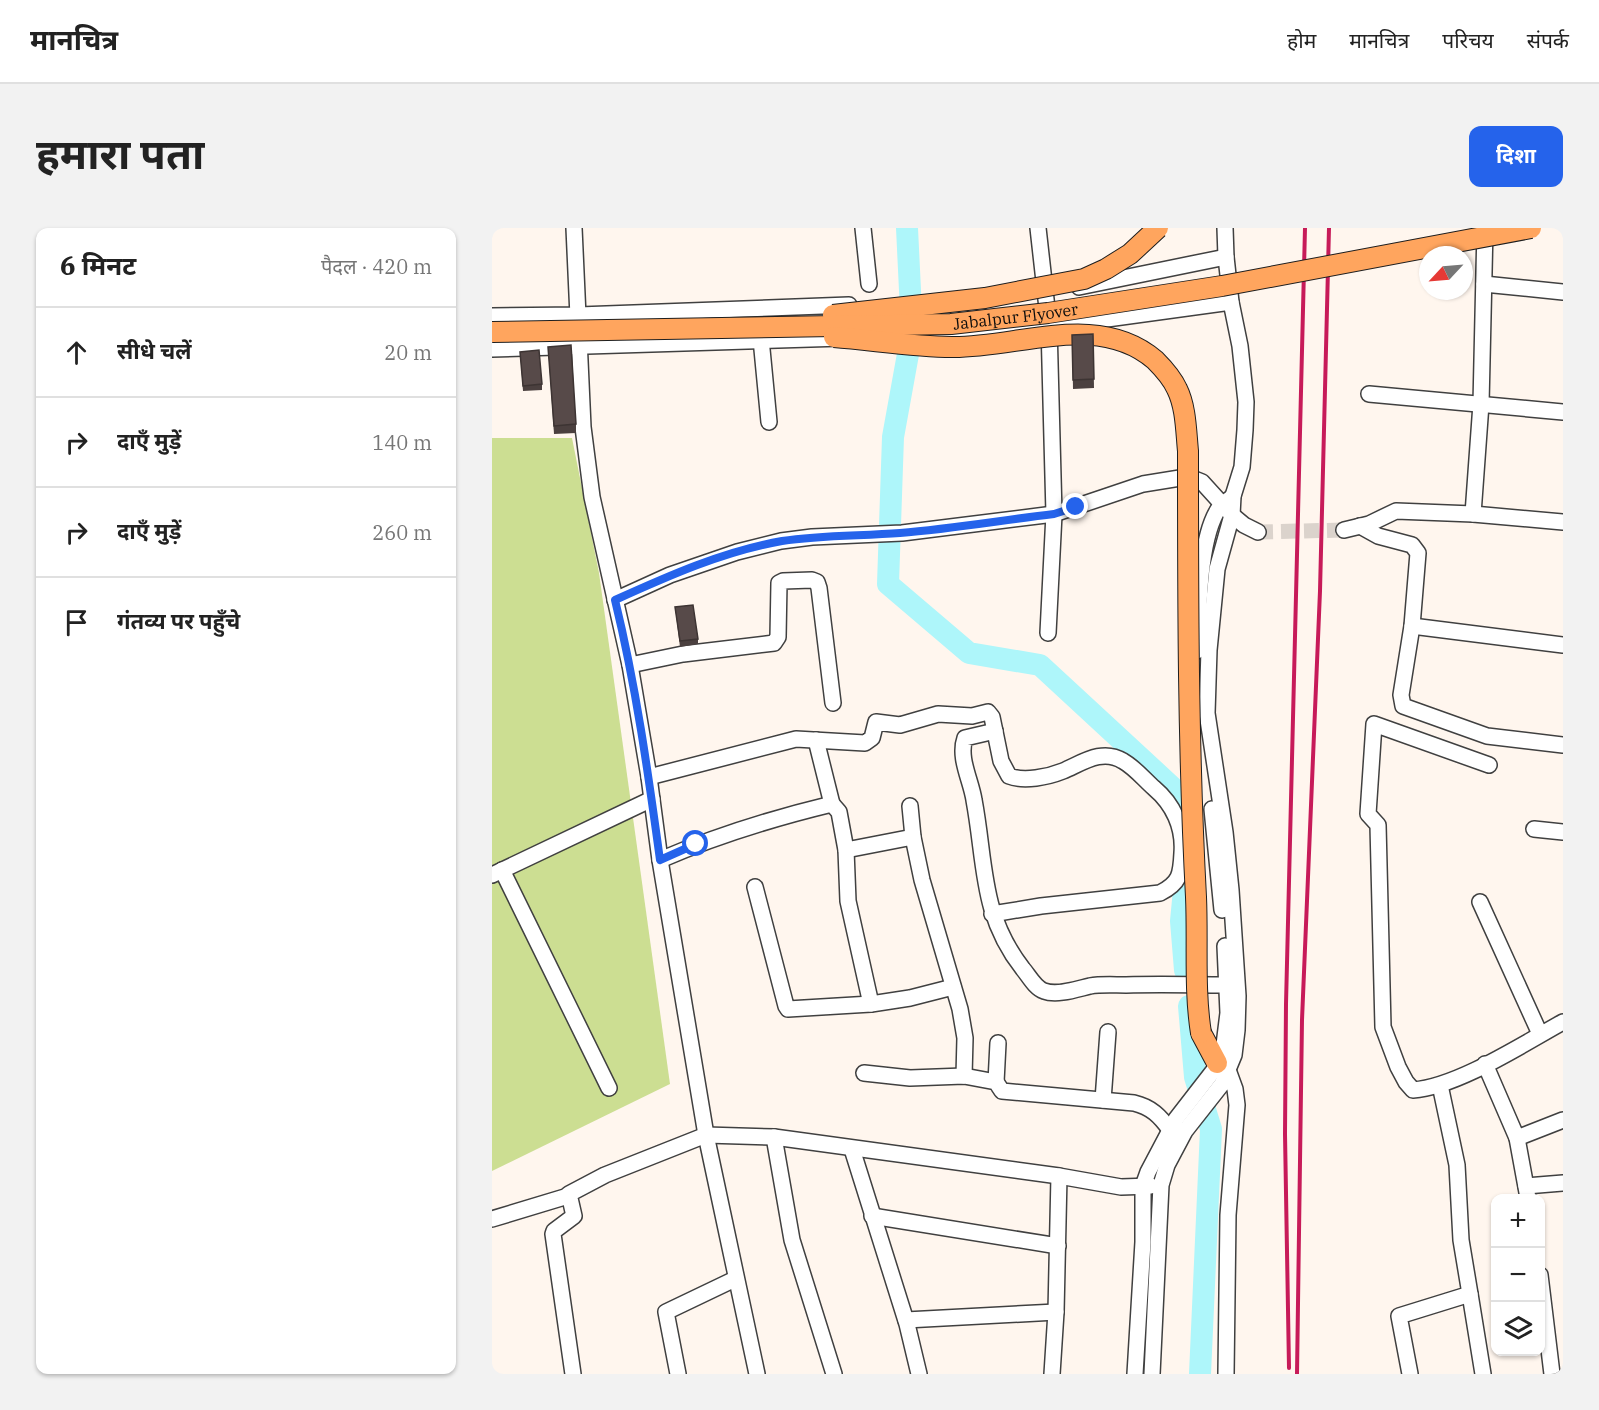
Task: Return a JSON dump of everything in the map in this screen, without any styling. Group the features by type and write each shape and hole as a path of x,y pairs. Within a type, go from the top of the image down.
{"main road":[{"path":"802,325 829,315 985,298 1084,279 1130,254 1158,228"},
{"name":"Jabalpur Flyover","path":"492,332 951,324 1048,313 1222,286 1531,228"},
{"path":"802,325 820,335 952,347 1068,335 1097,335 1123,341 1144,351 1162,366 1177,388 1184,409 1188,451 1188,712 1198,939 1199,1018 1201,1033 1221,1068"}],"street":[{"path":"574,228 583,427 592,497 630,664 706,1135 757,1374"},
{"path":"863,228 869,284"},
{"path":"1038,228 1049,326 1054,514 1048,633"},
{"path":"1135,1374 1143,1242 1143,1186 1148,1172 1177,1127 1221,1068 1234,1056 1238,996 1225,832 1207,713 1209,650 1217,569 1229,505 1242,467 1246,402 1240,346 1231,302 1226,257 1226,228"},
{"path":"1473,514 1480,404 1485,228"},
{"path":"492,316 882,304 1046,294 1226,257"},
{"path":"1484,284 1563,292"},
{"path":"492,349 761,339 920,336 1049,326 1231,302"},
{"path":"761,339 769,422"},
{"path":"1369,394 1563,412"},
{"path":"615,600 670,575 737,552 781,541 813,537 902,533 1054,514 1143,484 1180,478 1192,478 1202,482 1229,505 1244,525 1258,532"},
{"path":"1226,1374 1228,1215 1237,1105 1235,1089 1221,1068 1228,1013 1223,918 1211,806 1196,715 1195,687 1204,561 1209,529 1229,505"},
{"path":"1344,530 1396,511 1473,514 1563,522"},
{"path":"1360,526 1378,536 1407,543 1416,548 1418,553 1412,626 1401,702 1408,709 1487,736 1563,745"},
{"path":"630,664 683,654 774,643 778,637 779,583 812,580 818,582 833,703"},
{"path":"1412,626 1563,645"},
{"path":"649,777 796,739 865,743 872,738 876,722 900,725 932,716 948,714 972,716 988,712 992,717 1006,774 1026,779 1060,772 1089,758 1106,756 1122,760 1165,797 1174,810 1183,849 1179,878 1170,888 1160,893 1041,906 992,914"},
{"path":"1440,748 1445,722"},
{"path":"1489,765 1374,724 1368,814 1378,825 1383,1027 1398,1067 1413,1090 1440,1085 1485,1064 1563,1022"},
{"path":"995,731 965,738 962,746 974,796 986,889 992,914 1000,934 1017,962 1036,986 1044,991 1055,993 1106,985 1227,985"},
{"path":"816,740 832,804 839,812 846,850 848,901 870,1004"},
{"path":"609,1088 497,872 652,799"},
{"path":"660,860 714,837 777,817 832,804"},
{"path":"910,806 913,837 922,880 960,1009 965,1038 964,1076"},
{"path":"1534,829 1563,832"},
{"path":"846,850 913,837"},
{"path":"755,887 786,1006 792,1009 870,1004 910,998 953,987"},
{"path":"1480,902 1540,1034"},
{"path":"1103,1100 1108,1032"},
{"path":"998,1043 996,1082 1002,1091 1144,1105 1177,1127"},
{"path":"1485,1064 1517,1138 1527,1192 1563,1184"},
{"path":"864,1073 910,1078 964,1076 996,1082"},
{"path":"1440,1085 1457,1165 1461,1240 1482,1374"},
{"path":"1517,1138 1563,1120"},
{"path":"1152,1374 1161,1185 1177,1127"},
{"path":"492,1219 568,1196 571,1192 605,1175 706,1135 774,1137 1059,1176 1120,1187 1161,1185"},
{"path":"774,1137 792,1240 834,1374"},
{"path":"852,1149 906,1320 920,1374"},
{"path":"1052,1374 1056,1312 1059,1176"},
{"path":"568,1196 574,1216 553,1234 573,1374"},
{"path":"872,1216 1058,1246"},
{"path":"678,1374 666,1312 735,1279"},
{"path":"1410,1374 1400,1316 1470,1294"},
{"path":"1543,1302 1552,1374"},
{"path":"906,1320 1056,1312"}],"green space":[{"path":"492,438 572,438 599,573 670,1084 492,1171"}],"building":[{"path":"1093,334 1094,379 1073,380 1072,335"},
{"path":"571,345 576,424 554,426 548,347"},
{"path":"539,350 542,384 523,386 520,352"},
{"path":"693,605 698,639 680,641 675,607"}],"waterway":[{"path":"907,228 912,332 893,437 888,584 969,653 1040,665 1172,787 1189,838 1181,921 1185,970"},
{"path":"1189,1006 1195,1077 1211,1129 1200,1374"}],"tunnel":[{"path":"1258,532 1344,530"}],"railway":[{"path":"1289,1368 1285,1134 1286,1004 1305,228"},
{"path":"1297,1374 1302,1020 1320,591 1329,228"}],"route":[{"path":"696,844 660,860 630,664 615,600 670,575 737,552 781,541 813,537 902,533 1054,514 1076,507"}]}
